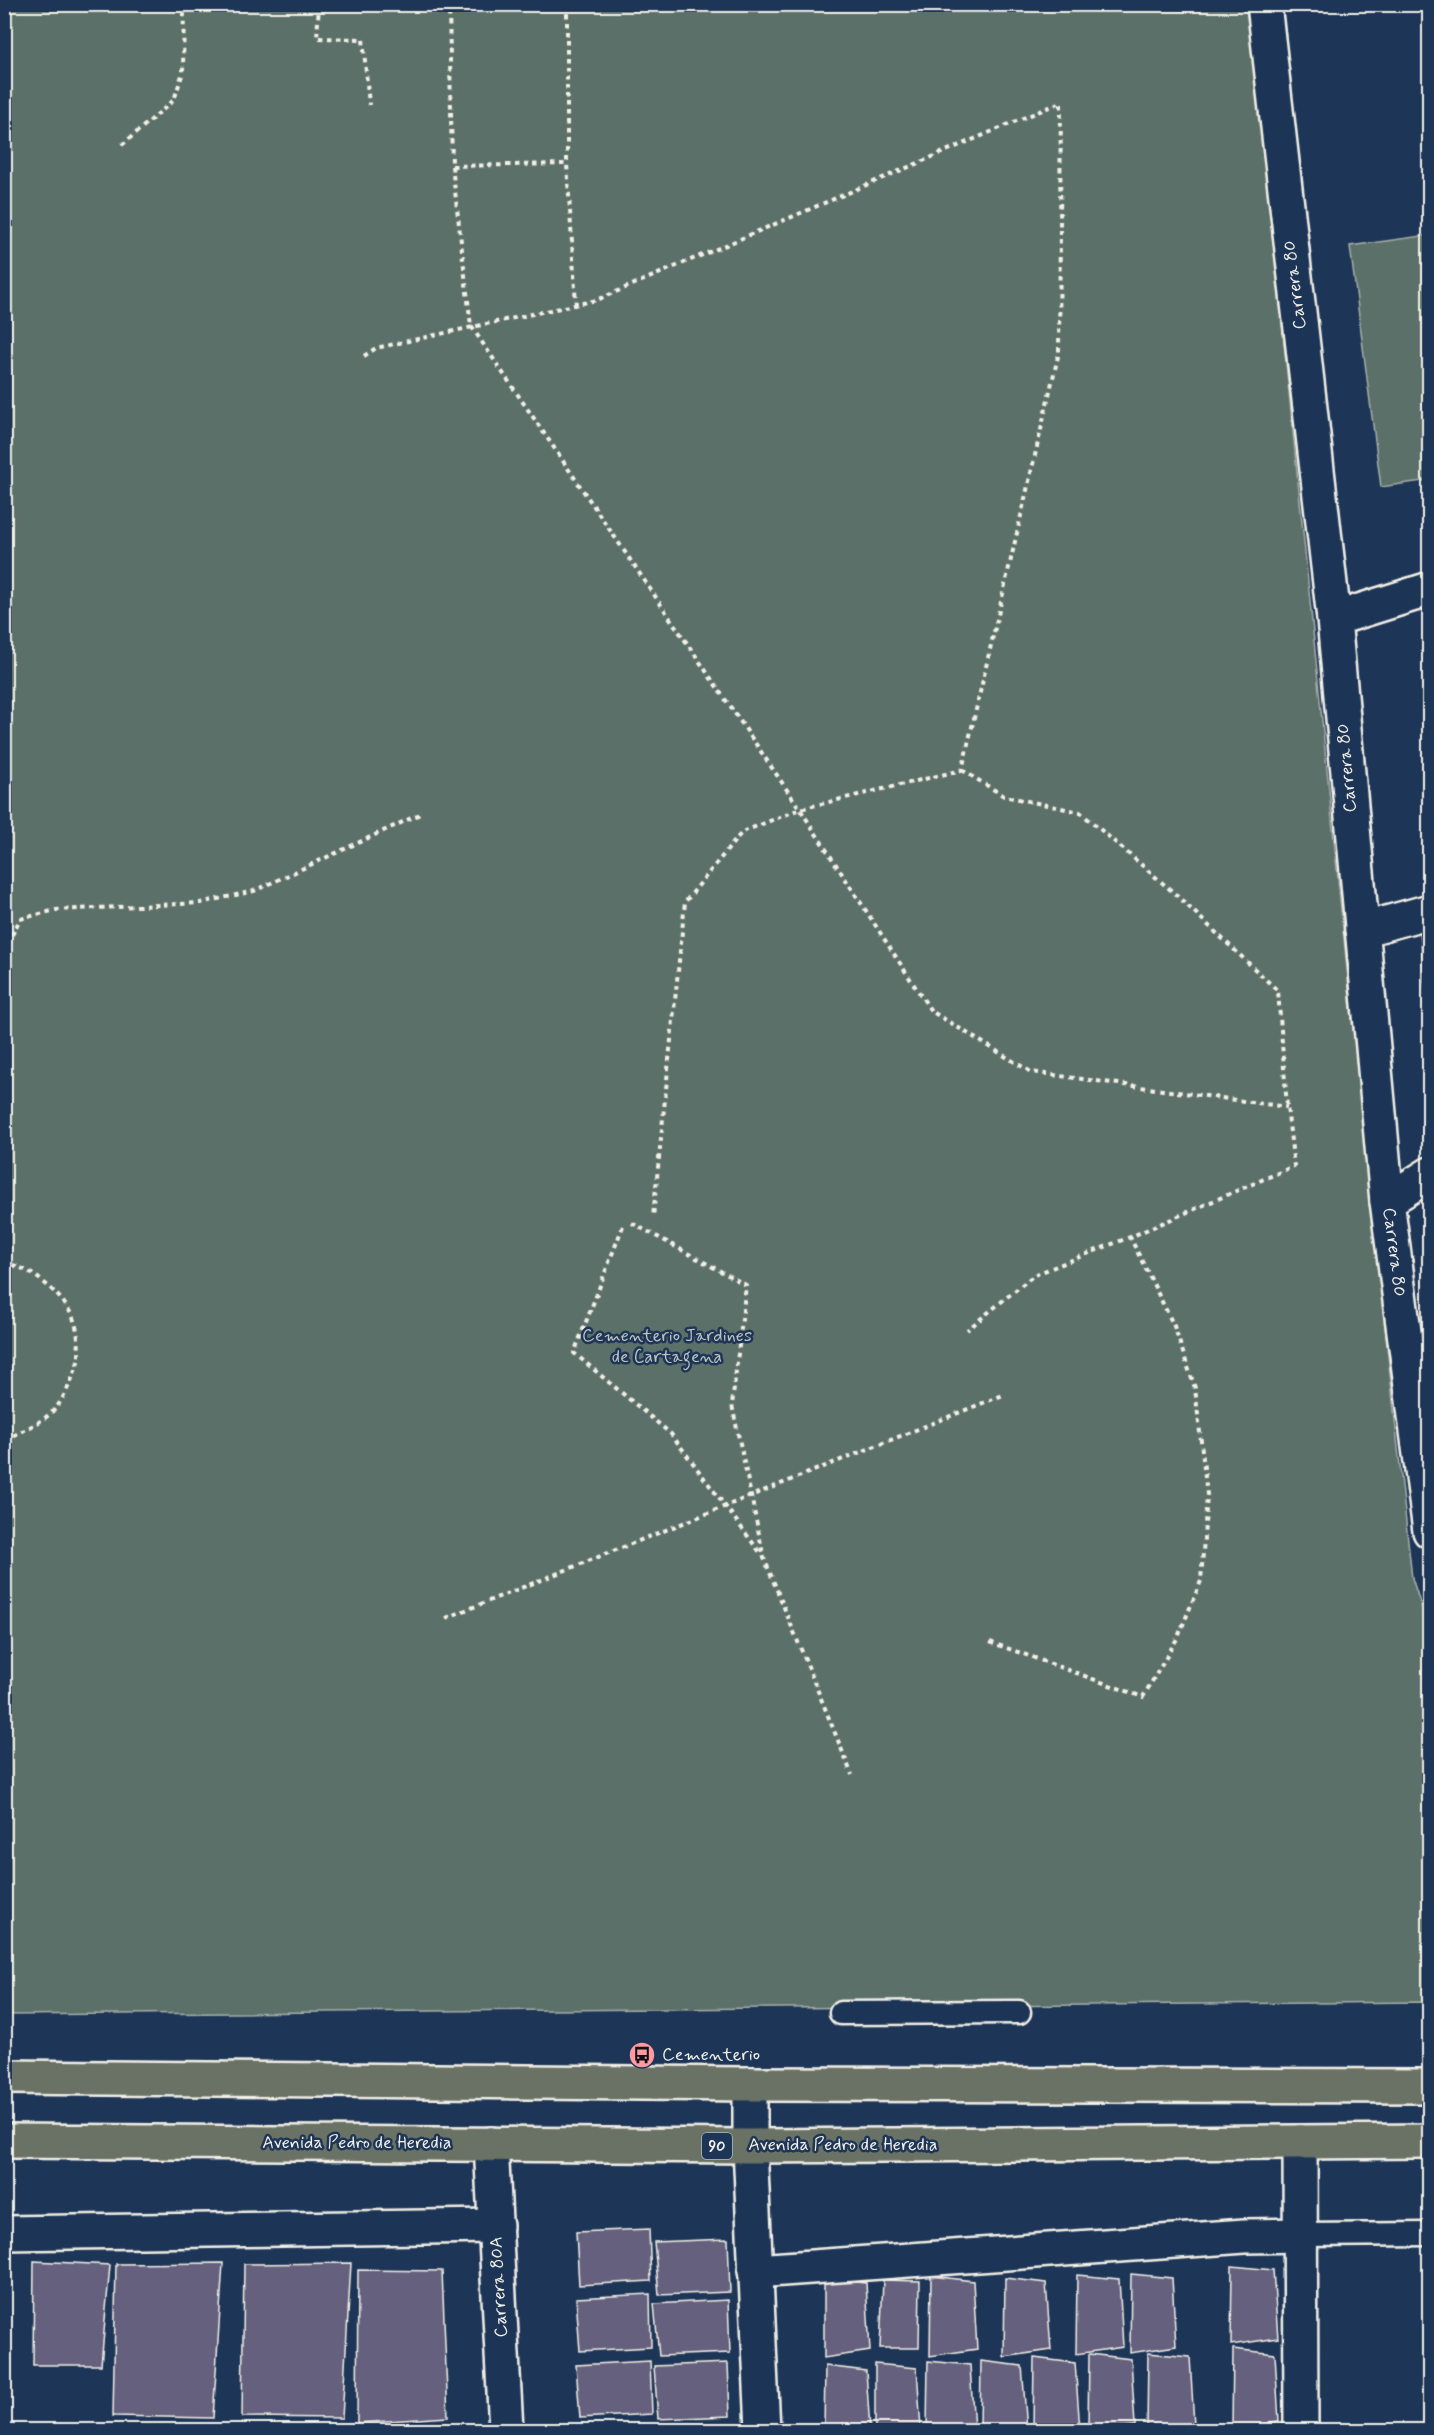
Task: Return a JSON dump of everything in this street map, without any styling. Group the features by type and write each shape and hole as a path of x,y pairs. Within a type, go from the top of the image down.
{"highway":[{"path":"4,2077 750,2084 1430,2086"},
{"name":"Avenida Pedro de Heredia","path":"4,2141 750,2146 1430,2141"}],"street":[{"name":"Carrera 80","path":"1264,4 1334,619 1387,1201 1430,1531"},
{"path":"1334,619 1430,589"},
{"path":"1362,930 1430,911"},
{"path":"1387,1201 1430,1174"},
{"path":"750,2084 750,2146 762,2430"},
{"path":"1299,2142 1301,2430"},
{"name":"Carrera 80A","path":"491,2144 506,2430"},
{"path":"4,2233 496,2226"},
{"path":"756,2271 1245,2236 1301,2235"}],"lane":[{"path":"841,2013 1019,2012"},
{"path":"1301,2235 1430,2234"}],"path":[{"path":"122,145 174,100 183,72 184,4"},
{"path":"319,4 317,38 363,39 369,105"},
{"path":"449,4 452,165 471,326 800,809 931,1011 1031,1072 1287,1107"},
{"path":"567,4 567,164 576,304"},
{"path":"364,356 376,348 597,300 1061,102 1059,352 962,770"},
{"path":"452,165 567,164"},
{"path":"653,1216 685,902 742,832 800,809 962,770 1004,796 1080,812 1173,892 1278,991 1294,1166 1130,1237 1034,1275 967,1330"},
{"path":"4,951 20,920 56,910 200,903 254,891 420,814"},
{"path":"632,1223 746,1285 732,1405 764,1558 852,1775"},
{"path":"623,1226 574,1353 671,1434 764,1558"},
{"path":"990,1642 1143,1697 1179,1637 1201,1581 1207,1495 1195,1388 1174,1326 1130,1237"},
{"path":"4,1263 11,1263 35,1275 55,1292 75,1322 79,1358 55,1410 23,1431 4,1440"},
{"path":"446,1618 1003,1395"}],"green space":[{"name":"Cementerio Jardines de Cartagena","path":"4,5 1250,5 1355,1048 1412,1578 1429,1630 1429,2043 1426,2002 5,2015"},
{"path":"1429,235 1429,480 1381,487 1350,246"},
{"path":"1430,929 1429,1035 1420,932"}],"building":[{"path":"649,2229 651,2281 579,2285 576,2232"},
{"path":"728,2239 730,2292 659,2295 654,2242"},
{"path":"34,2261 110,2265 101,2365 33,2365"},
{"path":"223,2263 213,2418 113,2416 116,2264"},
{"path":"351,2263 342,2418 242,2417 244,2264"},
{"path":"1232,2266 1273,2270 1278,2338 1231,2345"},
{"path":"4,2270 10,2270 4,2339"},
{"path":"358,2270 442,2271 448,2417 357,2423"},
{"path":"1131,2274 1172,2278 1176,2346 1130,2353"},
{"path":"1077,2275 1119,2279 1123,2347 1076,2354"},
{"path":"931,2276 973,2281 977,2349 930,2356"},
{"path":"1005,2278 1046,2283 1051,2350 1004,2357"},
{"path":"824,2279 866,2283 870,2351 824,2358"},
{"path":"883,2280 920,2281 919,2348 880,2348"},
{"path":"650,2294 651,2347 580,2351 576,2298"},
{"path":"728,2300 730,2353 659,2356 654,2304"},
{"path":"1233,2349 1275,2354 1279,2422 1232,2428"},
{"path":"1148,2353 1190,2357 1194,2425 1147,2430"},
{"path":"1089,2354 1131,2359 1135,2426 1088,2430"},
{"path":"1034,2358 1075,2363 1080,2430 1033,2430"},
{"path":"650,2361 652,2414 580,2418 576,2365"},
{"path":"928,2361 970,2365 974,2430 927,2430"},
{"path":"981,2361 1022,2366 1027,2430 980,2430"},
{"path":"728,2363 730,2416 658,2419 654,2366"},
{"path":"875,2364 917,2368 921,2430 875,2430"},
{"path":"825,2366 866,2371 870,2430 824,2430"},
{"path":"727,2423 728,2430 654,2430 654,2425"},
{"path":"649,2428 650,2430 588,2430"}],"place":[{"name":"Cementerio","path":"642,2055"}]}
